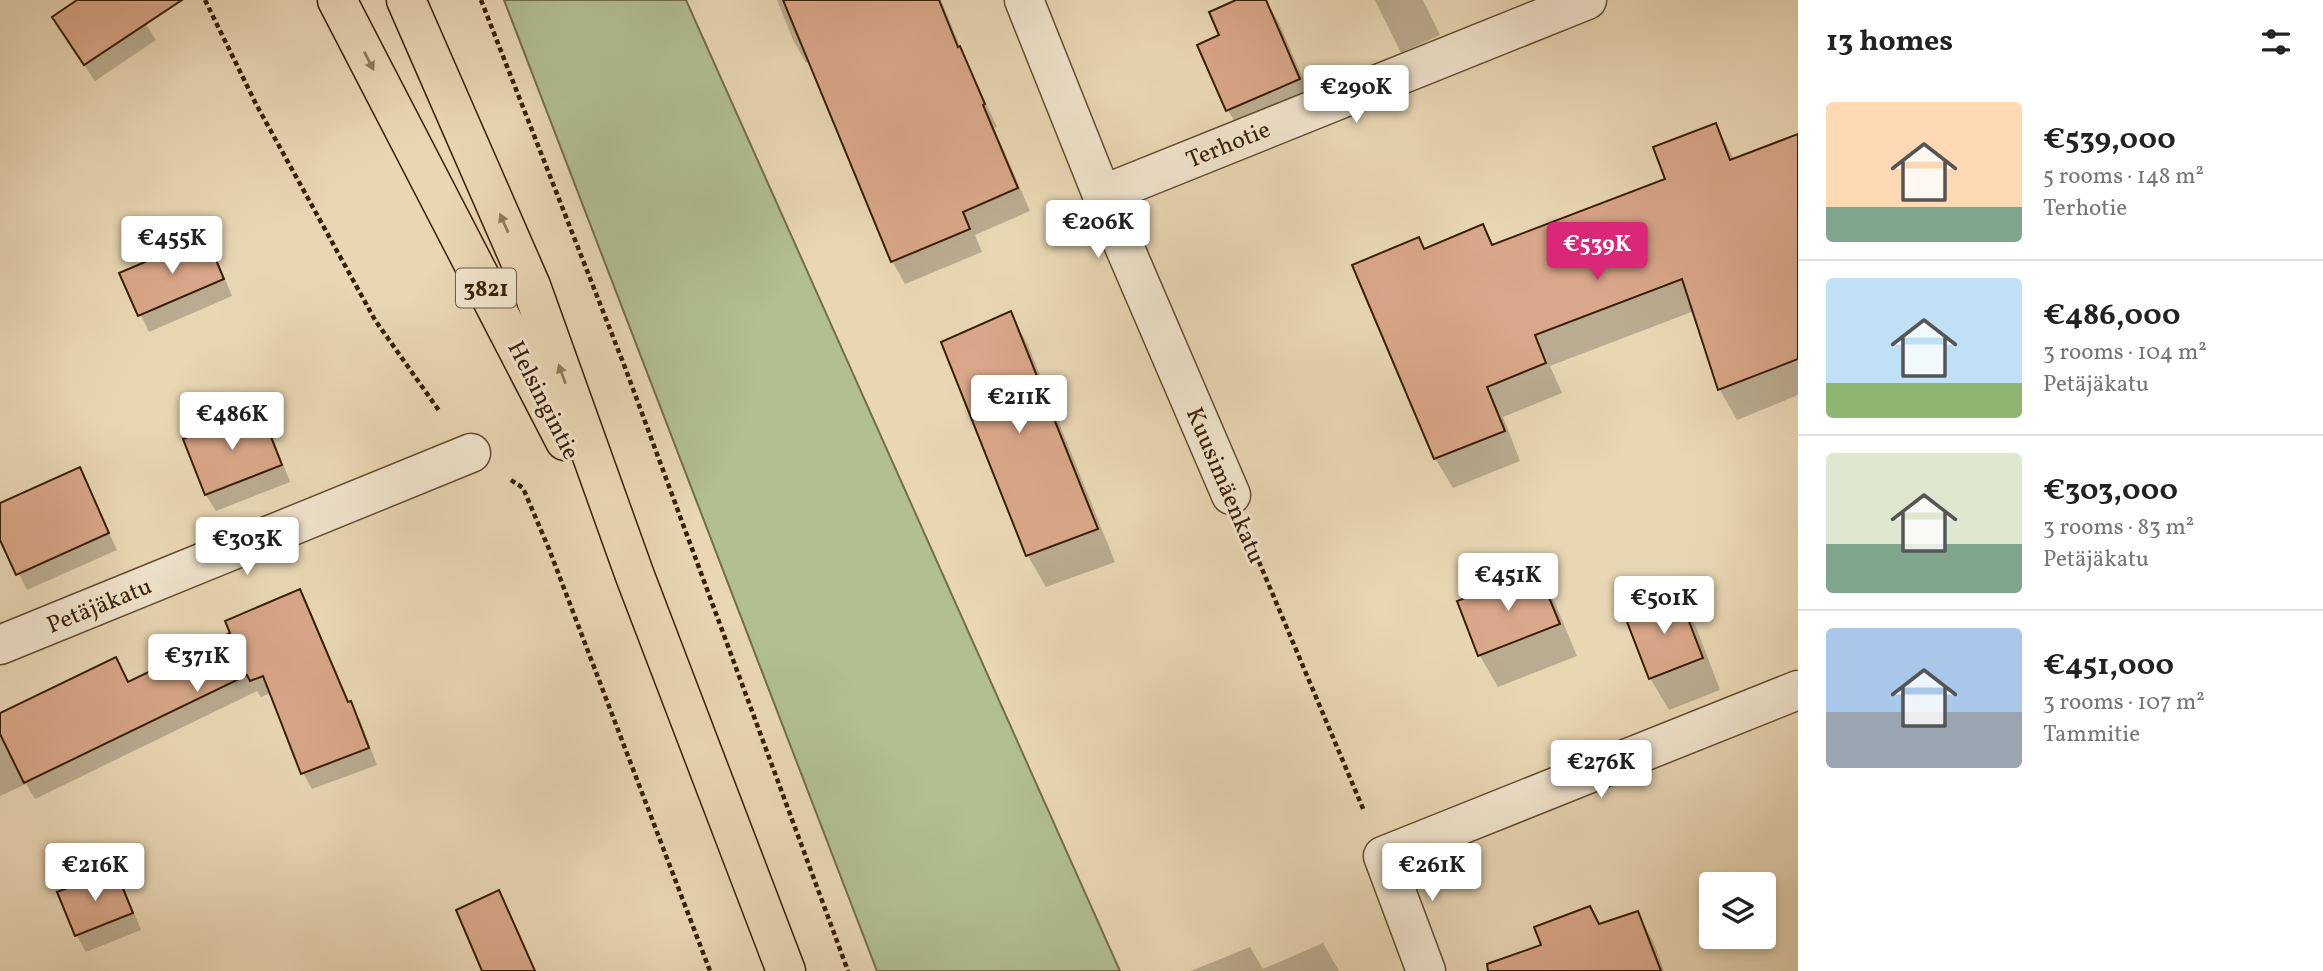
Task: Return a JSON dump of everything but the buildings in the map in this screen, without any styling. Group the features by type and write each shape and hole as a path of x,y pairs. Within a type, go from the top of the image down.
{"main road":[{"name":"Helsingintie","path":"337,0 635,576"},
{"name":"Helsingintie","path":"406,0 531,286 635,576 786,971"}],"street":[{"name":"Kuusimäenkatu","path":"1024,0 1102,195 1231,495"},
{"name":"Terhotie","path":"1102,195 1587,0"},
{"name":"Petäjäkatu","path":"0,645 471,453"},
{"path":"1426,971 1383,856 1798,690"}],"path":[{"path":"481,0 626,370 848,971"},
{"name":"Kuusimäenkatu","path":"1231,495 1383,856"}],"green space":[{"path":"504,0 686,0 1120,971 877,971"}]}
